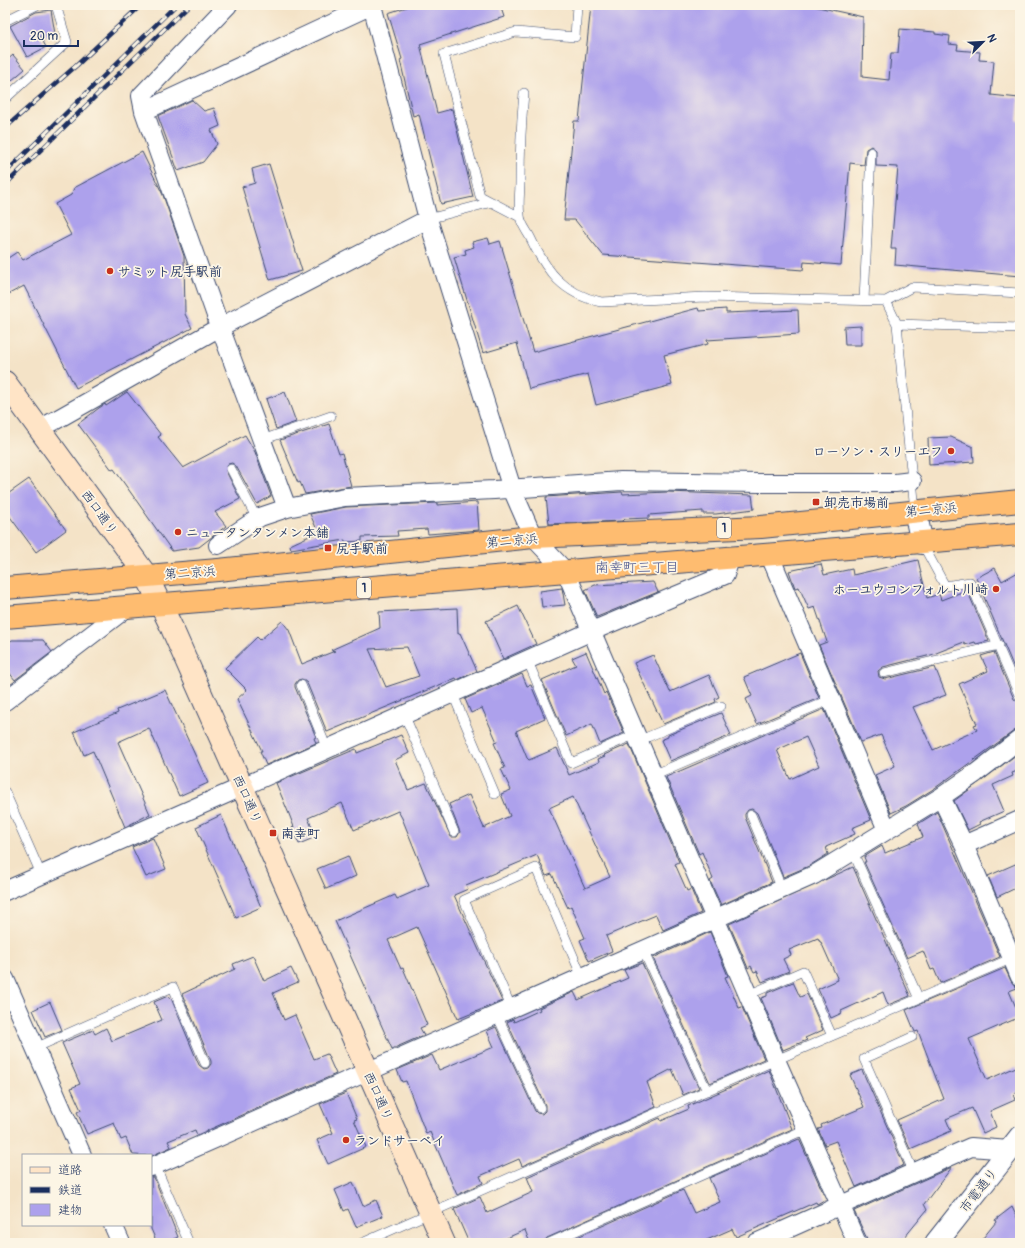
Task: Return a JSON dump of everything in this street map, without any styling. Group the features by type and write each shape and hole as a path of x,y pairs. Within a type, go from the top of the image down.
{"highway":[{"name":"第二京浜","path":"5,588 218,570 533,538 761,527 1020,501"},
{"name":"1","path":"5,617 770,556 1020,534"}],"main road":[{"name":"西口通り","path":"5,382 146,575 162,605 444,1243"}],"street":[{"path":"228,5 141,96 144,111 220,327 287,508"},
{"path":"144,111 372,5 428,219 512,489 533,538 566,572 776,1060 806,1129 842,1205 857,1243"},
{"path":"40,429 220,327 428,219"},
{"path":"218,545 257,519 287,508 345,497 512,489 621,481 758,483 912,481"},
{"path":"915,511 922,543"},
{"path":"770,556 887,830"},
{"path":"5,890 242,787 527,659 725,575 730,558"},
{"path":"5,701 129,606"},
{"path":"153,1166 814,875 941,797 976,773 1020,739"},
{"path":"941,797 1016,957 1020,977"},
{"path":"964,845 1020,820"},
{"path":"5,979 82,1154"},
{"path":"756,1243 971,1147 1015,1143"},
{"name":"市電通り","path":"936,1243 1015,1143"},
{"path":"113,1226 121,1243"}],"lane":[{"path":"5,21 37,5"},
{"path":"5,99 67,42 56,5"},
{"path":"520,217 480,196 444,54 516,32 575,37 577,5"},
{"path":"524,93 520,129 520,217 536,251 547,268 560,283 573,293 601,302 705,297 886,301 912,287 1020,292"},
{"path":"864,300 871,152"},
{"path":"428,219 492,202"},
{"path":"886,301 897,324 915,511"},
{"path":"897,324 1020,328"},
{"path":"262,440 331,416"},
{"path":"231,469 257,519"},
{"path":"922,543 945,586 970,582 999,645 1020,697"},
{"path":"884,673 999,645"},
{"path":"527,659 571,763 721,706"},
{"path":"301,686 326,749"},
{"path":"452,692 494,794"},
{"path":"653,775 832,699"},
{"path":"404,714 454,832"},
{"path":"5,792 41,874"},
{"path":"751,815 782,889"},
{"path":"852,852 919,998"},
{"path":"540,1108 464,900 536,868 582,977"},
{"path":"643,950 706,1091"},
{"path":"362,1243 776,1060 1016,957"},
{"path":"748,995 803,971 832,1036"},
{"path":"35,1048 173,987 205,1063"},
{"path":"912,1037 864,1059 914,1173"},
{"path":"549,1243 806,1129"},
{"path":"153,1166 190,1243"}],"building":[{"path":"413,5 500,5 504,17 420,44 437,113 452,109 473,197 441,204 419,114 413,116 400,60 402,59 388,13"},
{"path":"591,5 809,5 863,17 862,77 889,80 891,53 898,53 900,29 935,32 935,34 950,36 949,44 958,45 957,50 980,52 979,60 994,61 991,95 1019,98 1017,121 1020,121 1020,276 895,265 896,249 891,249 898,167 876,166 876,150 871,146 866,149 864,165 850,163 841,265 804,262 803,270 603,255 575,220 564,220 574,121 579,121"},
{"path":"51,10 55,34 40,36 46,47 27,57 10,26 36,12"},
{"path":"13,55 25,69 5,86 5,62"},
{"path":"192,100 204,111 214,108 220,126 211,130 217,144 203,162 178,171 158,116"},
{"name":"サミット尻手駅前","path":"142,152 163,195 184,256 185,314 192,328 76,388 24,286 5,296 5,260 17,252 23,260 71,235 55,204 71,195 74,188"},
{"path":"269,164 302,271 270,280 242,187 255,183 252,169"},
{"path":"488,238 490,244 500,241 533,352 698,308 699,311 726,309 726,313 798,310 799,334 707,340 708,344 664,355 672,385 596,405 588,374 529,389 517,343 483,353 454,257 466,254 465,250 474,247 472,242"},
{"path":"861,326 861,345 845,345 844,327"},
{"path":"127,392 161,435 158,437 183,468 245,435 255,452 271,496 257,504 236,466 232,463 228,464 226,471 240,499 215,512 226,526 199,547 172,551 114,469 112,470 78,424 105,404 106,406"},
{"path":"285,392 296,422 276,429 266,399"},
{"path":"329,424 339,454 342,453 351,486 305,494 300,482 298,483 280,440"},
{"name":"ローソン・スリーエフ","path":"951,437 973,447 974,462 929,465 928,438"},
{"path":"29,479 66,530 36,552 5,510 5,496"},
{"path":"622,492 623,494 667,492 752,495 754,509 716,514 703,514 703,511 649,515 649,518 625,519 623,521 549,524 546,497"},
{"path":"477,502 479,530 428,534 427,529 397,531 398,536 362,537 362,541 345,542 345,540 291,549 290,545 318,532 310,514 346,507 437,503 437,505"},
{"path":"918,560 927,598 939,594 941,600 967,590 989,641 976,644 975,642 965,645 964,642 931,655 883,667 878,671 879,677 885,679 935,667 946,695 913,707 933,750 977,730 974,725 977,724 959,684 988,671 981,656 994,652 1014,699 1020,703 1020,729 1014,731 935,788 906,806 891,813 875,775 895,766 881,735 861,742 819,645 827,642 815,607 809,609 799,587 795,588 789,571 821,564 824,575 852,569 853,575"},
{"path":"995,568 1002,581 1020,571 1020,682 976,578"},
{"path":"653,582 658,592 597,617 585,590 595,585"},
{"path":"562,588 565,605 542,607 540,591"},
{"path":"518,606 536,644 503,659 486,621"},
{"path":"457,608 458,634 460,633 477,671 457,680 456,678 327,732 307,683 302,679 298,680 295,687 316,737 314,738 316,743 266,765 260,751 262,751 237,699 247,690 225,668 257,637 260,640 282,621 289,630 302,664 335,651 331,650 380,628 379,612","holes":["407,647 419,676 386,687 369,649"]},
{"path":"12,640 43,640 52,652 15,680 5,667 5,645"},
{"path":"586,652 604,694 606,692 624,733 600,744 592,724 566,736 542,680 576,665 572,658"},
{"path":"800,653 819,698 757,724 746,699 752,696 744,677"},
{"path":"653,655 670,692 709,675 719,697 715,699 716,702 663,724 634,663"},
{"path":"522,674 527,686 531,685 545,718 516,731 527,758 529,760 557,748 569,775 599,762 598,759 605,756 604,755 629,744 679,862 675,864 687,891 691,889 701,913 663,930 656,915 606,936 612,951 589,961 580,940 585,938 571,906 568,908 552,874 546,876 537,855 466,885 468,889 454,895 502,1001 458,1019 417,927 388,940 401,969 403,968 427,1025 420,1028 424,1035 392,1049 335,921 395,895 397,899 429,885 402,818 398,811 354,830 342,803 308,818 316,837 299,844 292,828 294,827 276,783 356,749 357,753 401,735 409,753 395,760 408,790 426,783 451,837 457,837 460,832 449,804 469,795 484,828 510,816 501,794 511,790 501,769 505,768 494,743 497,742 482,708 471,713 465,699","holes":["573,797 610,877 585,888 549,808"]},
{"path":"165,690 208,783 179,796 149,728 118,742 150,814 125,827 93,751 84,755 74,732 118,713 117,710"},
{"path":"824,709 871,820 852,828 855,834 826,847 828,854 809,866 783,877 757,813 752,809 748,810 745,817 772,882 721,905 710,881 713,879 702,852 699,854 666,777","holes":["806,737 819,766 790,779 777,750"]},
{"path":"721,713 731,735 670,761 661,740 668,737 668,735"},
{"path":"1020,752 1020,770 1012,773 1013,776 993,785 1004,811 979,822 980,824 968,830 954,801"},
{"path":"937,812 1000,957 940,983 934,969 931,970 923,951 907,958 864,862 866,862 864,857 882,846 885,853 923,837 918,824"},
{"path":"221,815 261,907 236,918 196,827"},
{"path":"153,838 166,869 146,877 132,847"},
{"path":"348,856 356,876 326,889 317,869"},
{"path":"1020,862 1020,886 997,897 988,876"},
{"path":"853,867 910,996 888,1005 883,992 841,1011 842,1013 831,1018 818,989 838,980 818,938 789,950 791,955 783,959 789,971 762,982 757,971 754,972 751,966 748,968 729,924"},
{"path":"710,932 728,976 725,977 739,1008 742,1007 764,1059 710,1083 653,958"},
{"path":"253,956 264,981 291,968 298,982 273,993 284,1020 295,1015 314,1059 327,1054 336,1074 197,1135 195,1130 168,1141 171,1147 152,1156 152,1154 133,1154 126,1138 121,1140 114,1123 87,1134 77,1112 81,1110 71,1088 80,1084 62,1043 93,1030 95,1034 106,1028 112,1041 162,1020 154,1002 168,996 170,999 171,998 199,1065 204,1069 208,1068 211,1061 182,994 235,969 233,964"},
{"path":"642,963 699,1088 683,1095 672,1069 647,1082 656,1107 522,1166 519,1159 480,1176 483,1183 457,1195 430,1132 426,1134 406,1081 402,1082 397,1070 432,1055 439,1070 494,1047 487,1031 496,1027 535,1111 542,1114 545,1111 545,1105 507,1022 513,1019 514,1022 540,1010 539,1008 574,992 578,1000 628,978 624,970"},
{"path":"1005,968 1011,981 1017,988 1009,991 1020,1017 969,1039 987,1080 1016,1067 1020,1077 1020,1091 1013,1094 1015,1100 990,1111 996,1127 983,1133 972,1108 946,1119 951,1131 910,1149 897,1120 944,1099 918,1031 915,1032 906,1010"},
{"path":"793,982 800,997 807,994 823,1030 805,1038 807,1040 783,1050 761,998 767,996 767,993"},
{"path":"50,1002 62,1030 45,1037 33,1010"},
{"path":"769,1070 792,1129 547,1238 543,1243 530,1243 525,1230 495,1243 469,1243 454,1209 480,1197 487,1213 533,1192 527,1177 660,1118 661,1121 689,1109 688,1106"},
{"path":"862,1070 904,1165 856,1187 836,1141 825,1145 818,1129 822,1128 821,1125 864,1107 850,1075"},
{"path":"346,1093 357,1119 354,1120 366,1147 328,1164 317,1140 333,1133 320,1104"},
{"path":"799,1139 826,1199 817,1204 816,1202 736,1237 732,1229 700,1243 564,1243 683,1190 694,1213 720,1202 709,1178"},
{"path":"952,1167 924,1204 927,1210 900,1243 869,1243 854,1211"},
{"path":"152,1177 154,1177 178,1237 165,1243 157,1243 151,1229"},
{"path":"353,1182 363,1206 376,1200 383,1216 356,1227 348,1209 344,1211 335,1190"},
{"path":"1012,1207 1020,1224 1020,1243 979,1243 996,1222 995,1220"}],"railway":[{"path":"5,128 77,65 141,5"},
{"path":"5,173 176,5"},
{"path":"5,185 189,5"}],"place":[{"name":"サミット尻手駅前","path":"110,271"},
{"name":"ローソン・スリーエフ","path":"951,451"},
{"name":"卸売市場前","path":"816,502"},
{"name":"ニュータンタンメン本舗","path":"178,532"},
{"name":"尻手駅前","path":"328,548"},
{"name":"ホーユウコンフォルト川崎","path":"996,589"},
{"name":"南幸町","path":"273,833"},
{"name":"ランドサーベイ","path":"346,1140"}],"district":[{"name":"南幸町三丁目","path":"637,567"}]}
